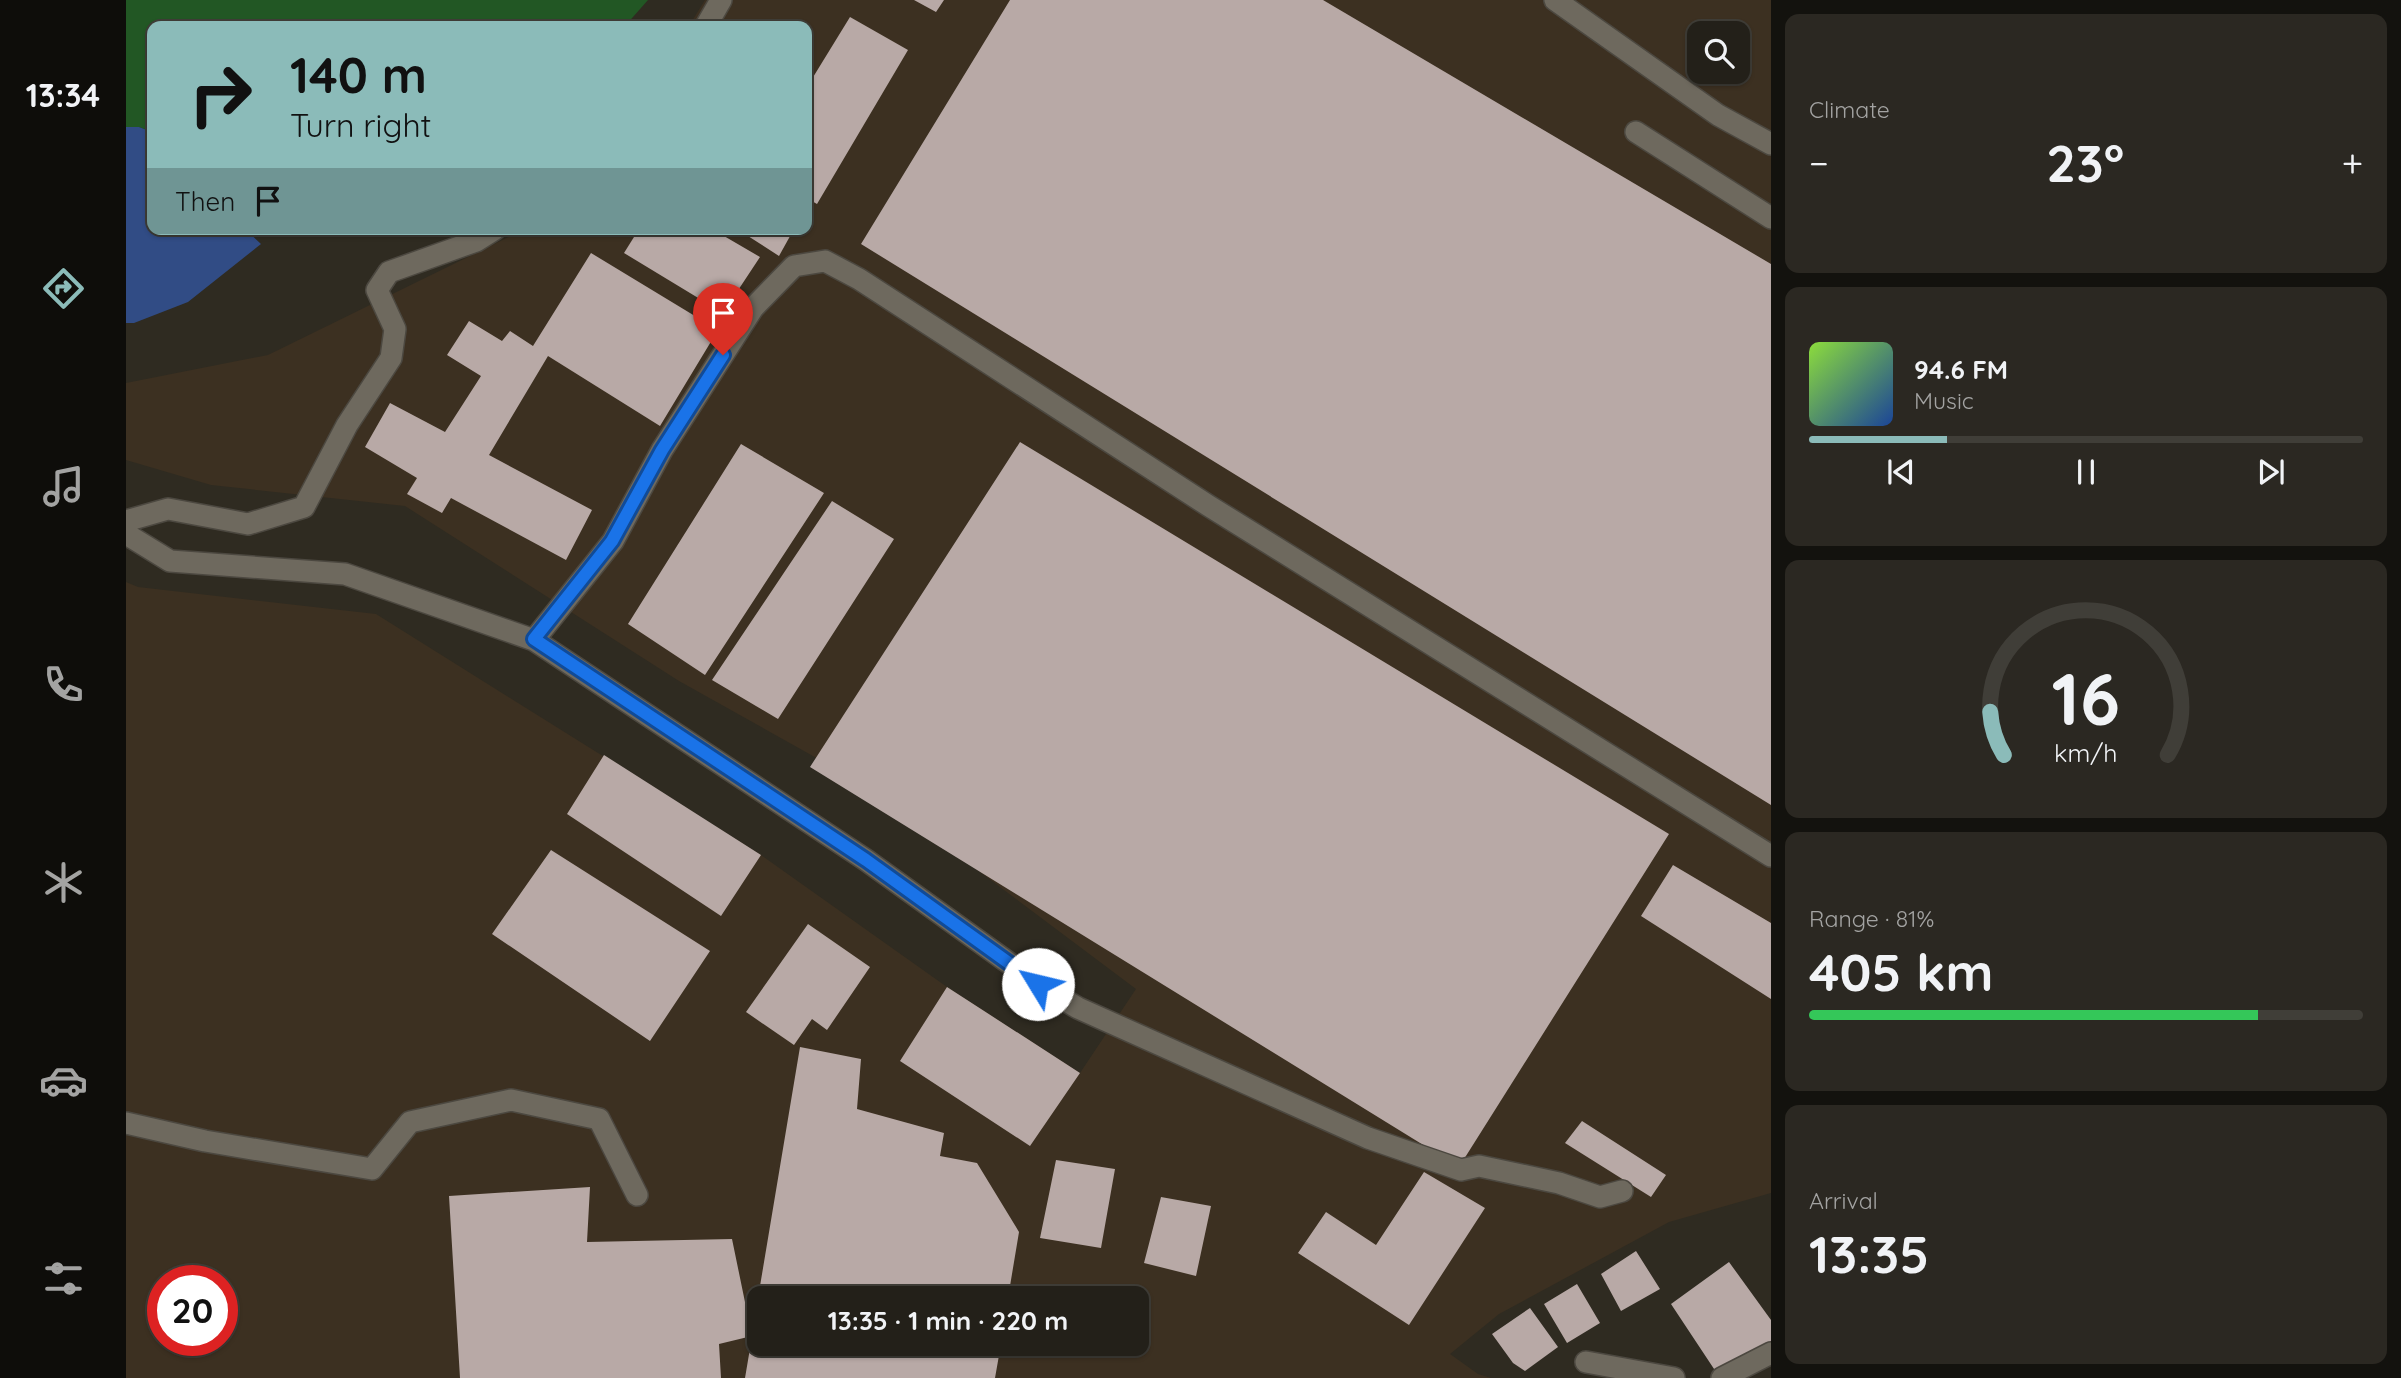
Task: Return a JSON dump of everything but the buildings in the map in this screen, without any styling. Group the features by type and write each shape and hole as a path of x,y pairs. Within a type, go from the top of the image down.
{"street":[{"path":"709,21 721,0"},
{"path":"1555,0 1718,115 1771,144"},
{"path":"1636,132 1771,218"},
{"path":"126,521 168,509 248,524 304,507 347,425 391,358 395,328 377,290 389,272 485,235"},
{"path":"534,639 612,541 662,450 753,308 794,266 825,261 859,279 1209,506 1771,856"},
{"path":"126,534 170,561 345,574 534,639 866,860 1038,984 1078,1008 1368,1138 1416,1155 1461,1170 1479,1166 1559,1184 1600,1197 1622,1191"},
{"path":"126,1123 205,1141 372,1169 410,1122 511,1100 599,1119 636,1195"},
{"path":"1722,1378 1771,1353"},
{"path":"1586,1362 1674,1378"}],"shaded area":[{"path":"705,0 1771,0 1771,1193 1669,1222 1499,1314 1450,1354 1478,1374 1491,1378 126,1378 126,582 138,587 376,614 761,855 947,987 1080,1073 1136,989 863,784 679,681 405,506 211,485 126,460 126,383 268,355 513,235 812,235 812,21 692,21"}],"green space":[{"path":"126,0 648,0 629,21 147,21 147,130 126,127"}],"water":[{"path":"126,127 139,127 147,130 147,235 251,235 261,244 188,302 134,323 126,323"}],"route":[{"path":"723,355 662,450 612,541 534,639 866,860 1038,984"}]}
